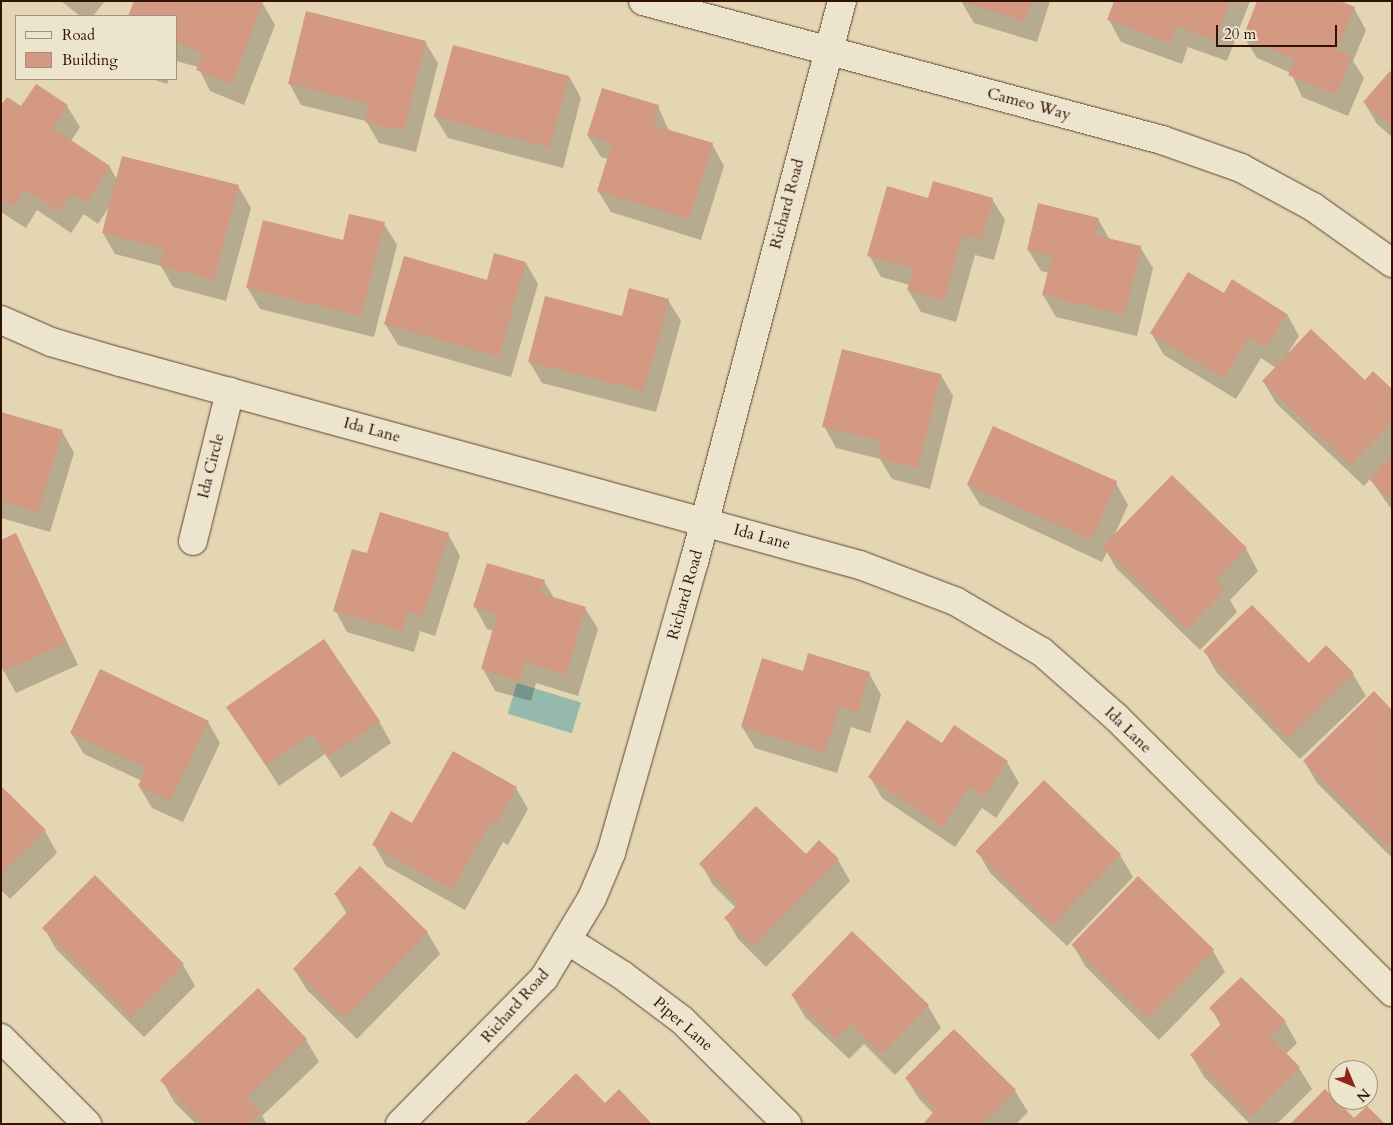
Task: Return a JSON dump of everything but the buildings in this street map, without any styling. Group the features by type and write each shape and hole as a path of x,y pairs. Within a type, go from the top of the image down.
{"street":[{"name":"Cameo Way","path":"643,1 1162,140 1241,168 1313,206 1392,263"},
{"name":"Richard Road","path":"400,1124 544,978 592,898 611,853 705,522 842,1"},
{"name":"Ida Lane","path":"1,320 51,342 860,565 955,601 1042,652 1116,716 1392,992"},
{"name":"Ida Circle","path":"193,541 230,391"},
{"name":"Piper Lane","path":"567,940 622,975 682,1020 787,1124"},
{"path":"1,1038 87,1124"}],"water":[{"path":"517,683 581,703 572,733 508,714"}]}
